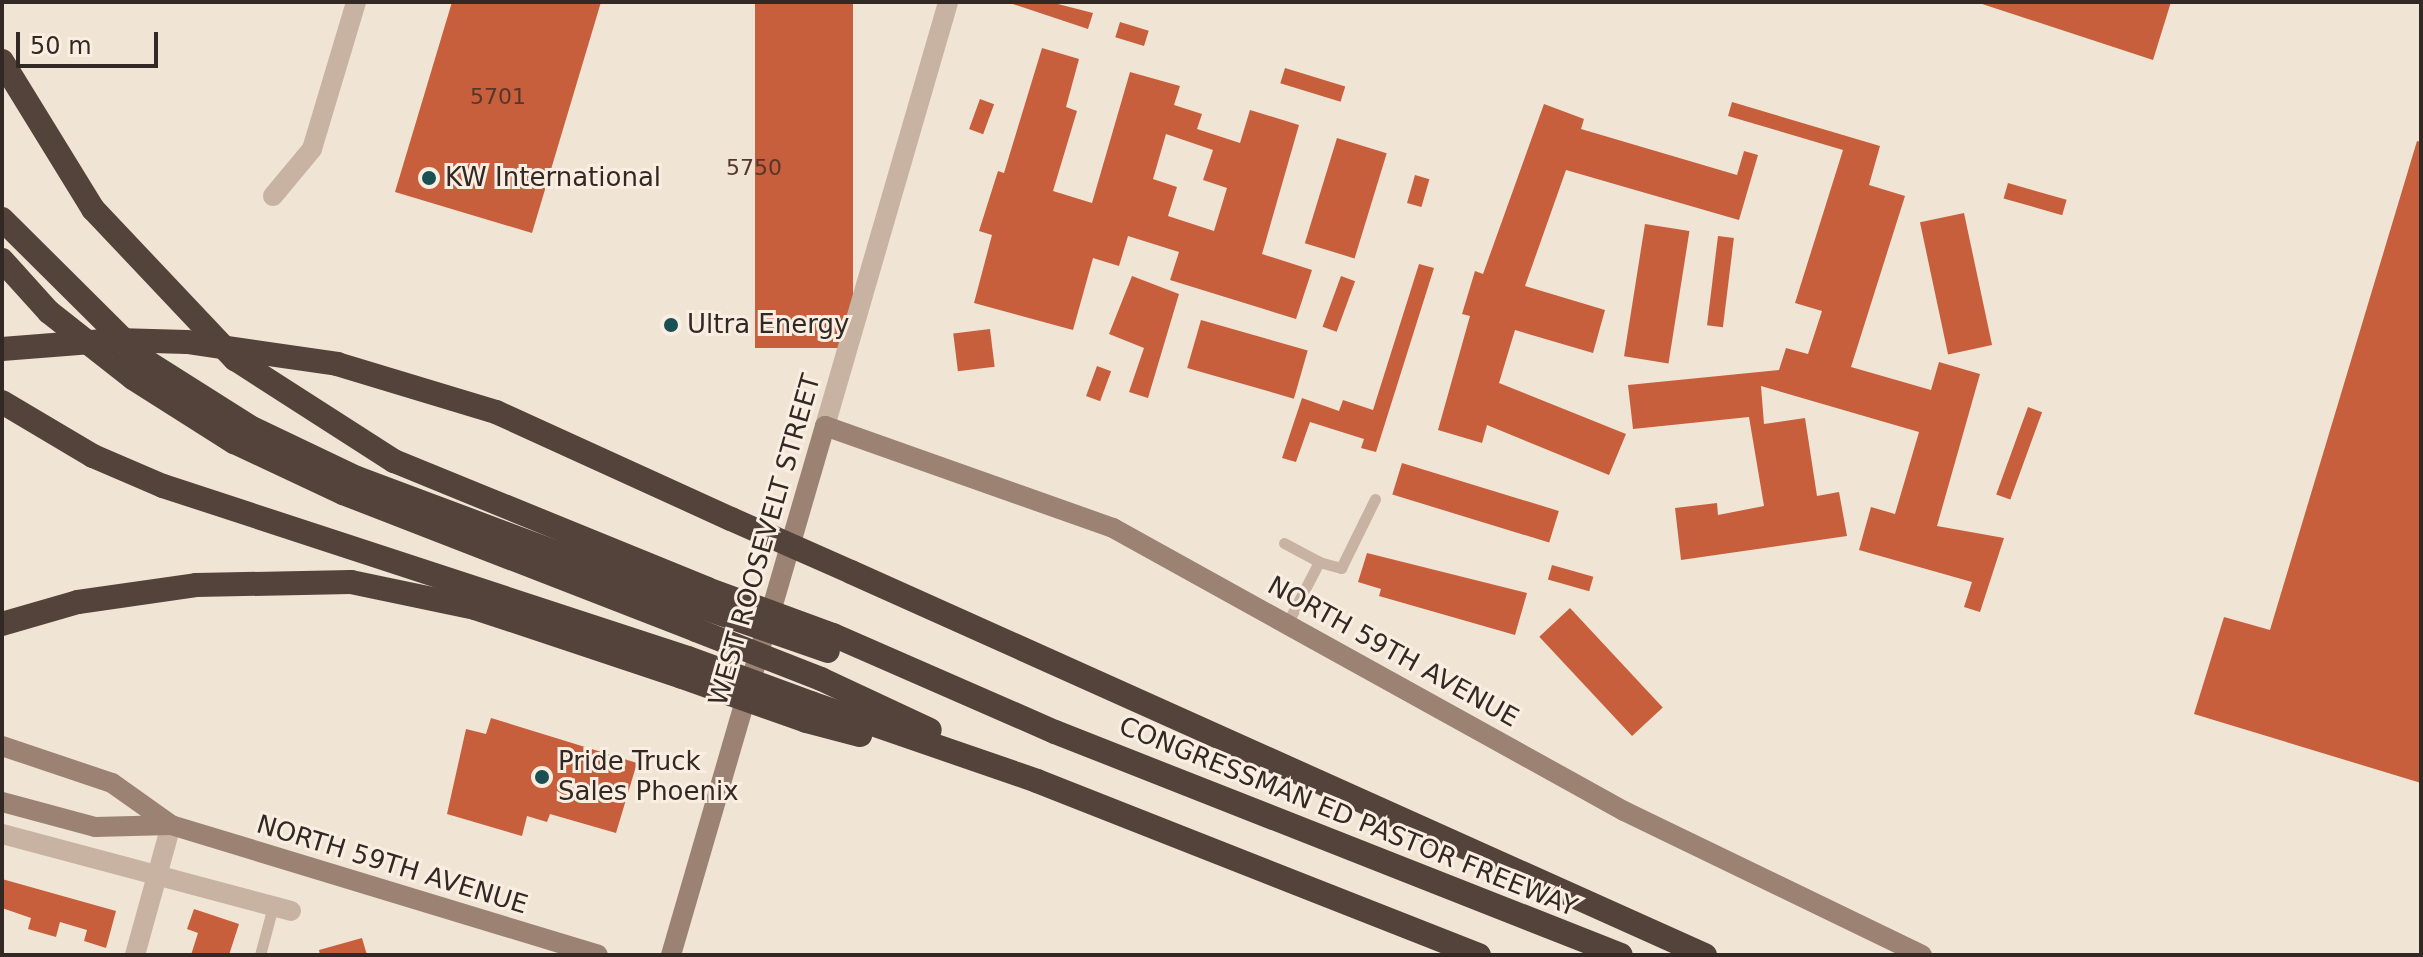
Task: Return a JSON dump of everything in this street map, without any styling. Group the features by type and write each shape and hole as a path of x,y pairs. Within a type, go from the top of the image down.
{"highway":[{"path":"2,61 93,209 235,359 394,461 702,609 821,679 1037,781 1479,955"},
{"path":"2,219 144,360 250,427 357,478 702,609"},
{"path":"2,260 49,312 121,369 234,442 343,493 702,609"},
{"path":"2,349 117,340 187,342 337,364 496,412 1705,955"},
{"path":"2,402 93,456 163,486 809,712 1037,781"},
{"path":"2,624 78,602 196,585 351,582 475,608 685,668"},
{"name":"CONGRESSMAN ED PASTOR FREEWAY","path":"702,609 830,643 1621,955"}],"main road":[{"name":"NORTH 59TH AVENUE","path":"825,426 1113,528 1288,622 1624,811 1922,955"},
{"name":"WEST ROOSEVELT STREET","path":"671,955 825,426"},
{"name":"NORTH 59TH AVENUE","path":"2,746 112,783 171,825 598,955"},
{"name":"NORTH 59TH AVENUE","path":"2,802 95,827 171,825"}],"street":[{"path":"273,196 312,149 356,2"},
{"name":"WEST ROOSEVELT STREET","path":"825,426 948,2"},
{"path":"135,955 171,825"},
{"path":"2,834 282,908"}],"lane":[{"path":"1284,543 1319,562 1341,568 1375,499"},
{"path":"1288,622 1319,562"},
{"path":"260,955 282,908"}],"building":[{"path":"452,2 601,2 532,233 395,192"},
{"path":"755,2 853,2 853,348 755,348"},
{"path":"1007,2 1050,2 1093,13 1088,29"},
{"path":"1976,2 2171,2 2153,60"},
{"path":"1120,22 1149,31 1144,46 1115,37"},
{"path":"1042,48 1079,59 1066,107 1077,111 1053,191 1092,203 1130,72 1180,86 1174,105 1202,114 1197,129 1240,143 1250,110 1299,125 1262,254 1312,270 1296,319 1170,280 1179,252 1128,236 1119,266 1093,258 1073,330 974,303 992,235 979,231 998,171 1004,173","holes":["1166,134 1213,150 1203,180 1227,188 1214,231 1168,216 1177,187 1153,179"]},
{"path":"1285,68 1345,86 1341,102 1280,83"},
{"path":"980,99 994,104 983,134 969,129"},
{"path":"1732,102 1880,146 1869,185 1905,196 1851,367 1931,390 1939,362 1980,374 1937,526 2004,538 1980,612 1964,607 1972,582 1859,550 1871,507 1895,514 1919,432 1761,386 1764,424 1805,418 1817,496 1839,492 1847,536 1681,560 1675,508 1717,503 1718,515 1764,506 1749,417 1633,429 1628,385 1779,370 1786,348 1808,354 1822,311 1795,303 1843,150 1728,116"},
{"path":"1544,104 1584,119 1581,129 1737,175 1744,151 1758,155 1739,220 1566,170 1525,286 1605,310 1593,353 1515,330 1499,383 1626,434 1609,475 1487,425 1482,443 1438,430 1470,316 1462,314 1475,271 1483,274"},
{"path":"1337,138 1387,153 1355,258 1305,243"},
{"path":"2417,141 2421,142 2421,783 2194,714 2224,617 2270,630"},
{"path":"1415,175 1429,179 1421,207 1407,203"},
{"path":"2008,183 2067,200 2062,215 2004,198"},
{"path":"1964,213 1992,345 1948,354 1920,222"},
{"path":"1645,224 1689,231 1668,363 1624,356"},
{"path":"1718,236 1734,238 1723,327 1707,325"},
{"path":"1419,264 1434,268 1376,452 1361,448 1364,439 1310,422 1296,462 1282,458 1302,398 1339,411 1343,400 1373,410"},
{"path":"1132,276 1179,294 1148,398 1129,392 1144,348 1109,334"},
{"path":"1341,276 1355,281 1337,332 1323,327"},
{"path":"1201,320 1308,351 1294,399 1187,368"},
{"path":"990,329 995,367 958,371 953,334"},
{"path":"1097,366 1111,371 1100,401 1086,396"},
{"path":"2028,407 2042,412 2010,500 1996,494"},
{"path":"1402,463 1559,511 1549,543 1392,495"},
{"path":"1367,553 1527,593 1515,635 1379,596 1381,589 1358,582"},
{"path":"1552,565 1593,577 1589,591 1548,579"},
{"path":"1570,608 1663,707 1632,736 1539,637"},
{"name":"Pride Truck Sales Phoenix","path":"491,718 637,763 616,833 550,814 547,822 527,816 522,836 447,814 466,729 486,734"},
{"path":"2,879 116,911 106,948 84,941 87,930 60,922 56,937 28,929 31,918 2,908"},
{"path":"194,909 239,924 229,955 191,955 198,933 187,929"},
{"path":"362,938 367,955 320,955 319,950"}],"place":[{"name":"KW International","path":"429,178"},
{"name":"Ultra Energy","path":"671,325"},
{"name":"Pride Truck Sales Phoenix","path":"542,777"}]}
